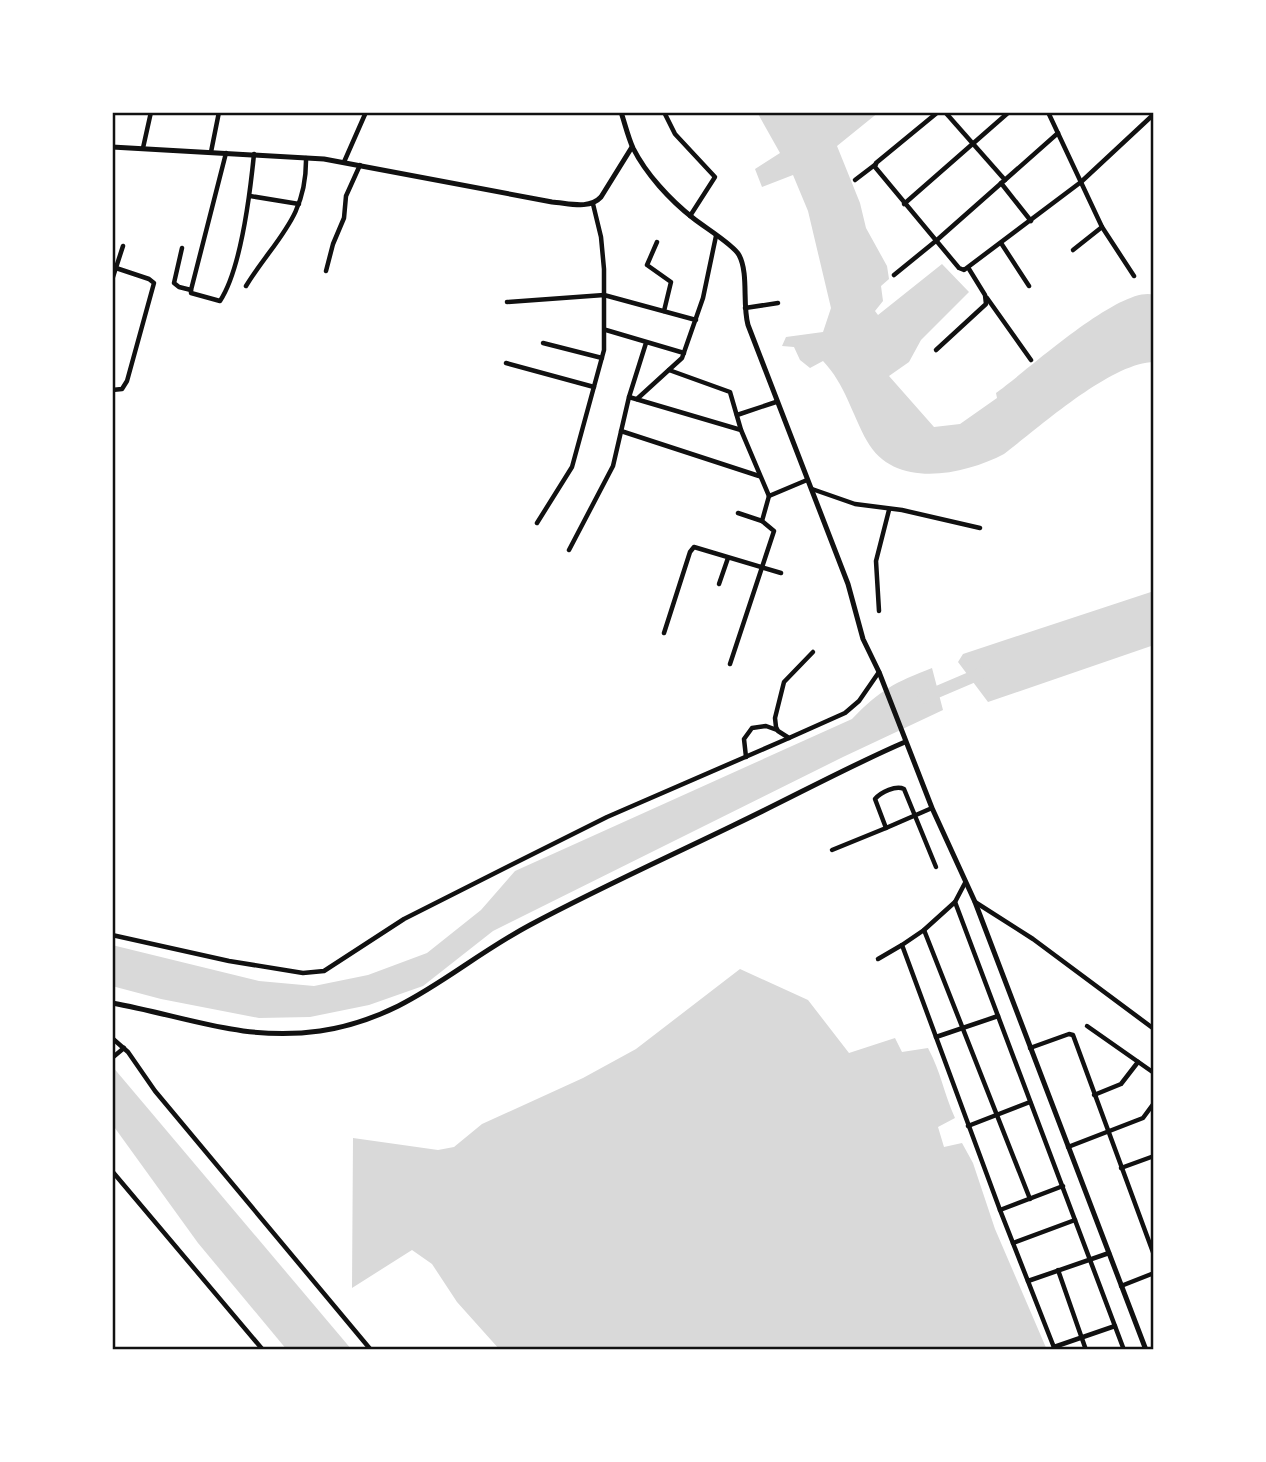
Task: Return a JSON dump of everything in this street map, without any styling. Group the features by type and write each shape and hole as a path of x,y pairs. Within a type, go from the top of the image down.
{"street":[{"path":"143,148 150,112"},
{"path":"211,152 219,112"},
{"path":"344,162 366,112"},
{"path":"621,112 632,147 660,185 690,216 736,249 741,260 744,308 776,402 848,584 863,639 932,808 975,902 1146,1350"},
{"path":"664,112 675,134 715,177 690,216"},
{"path":"855,180 938,112"},
{"path":"945,112 1003,182 1031,221"},
{"path":"904,204 1009,112"},
{"path":"1048,112 1102,227 1134,276"},
{"path":"876,163 877,169 904,204 960,269 969,269 1081,182 1154,114"},
{"path":"894,275 1058,133"},
{"path":"112,147 226,152 344,162 552,202 593,204 601,197 632,147"},
{"path":"191,290 226,152"},
{"path":"182,248 174,283 191,290 191,293 221,301 239,247 250,196 254,154"},
{"path":"246,286 291,225 305,184 306,158"},
{"path":"326,271 344,218 346,196 360,166"},
{"path":"250,196 299,204"},
{"path":"537,523 572,467 602,358 606,330 601,237 593,204"},
{"path":"1073,250 1102,227"},
{"path":"637,399 680,362 684,354 696,320 716,236"},
{"path":"657,242 648,265 671,282 664,311"},
{"path":"1001,243 1029,286"},
{"path":"112,280 123,246"},
{"path":"112,390 122,389 127,381 154,283 116,268"},
{"path":"969,269 1031,360"},
{"path":"507,302 604,295 696,320"},
{"path":"936,350 985,306 986,297"},
{"path":"744,308 778,303"},
{"path":"606,330 684,354"},
{"path":"543,343 602,358"},
{"path":"569,550 609,476 646,343"},
{"path":"506,363 594,387"},
{"path":"669,370 729,391 741,430 769,496 762,521"},
{"path":"629,397 741,430"},
{"path":"737,415 776,402"},
{"path":"621,431 759,476"},
{"path":"769,496 807,480"},
{"path":"811,489 855,504 902,510 979,528"},
{"path":"879,611 876,561 889,510"},
{"path":"730,664 774,530 762,521 738,513"},
{"path":"664,634 692,548 700,548 782,573"},
{"path":"719,584 728,558"},
{"path":"778,731 775,718 784,682 813,652"},
{"path":"112,935 229,961 290,971 324,971 404,919 607,817 845,713 859,701 879,673"},
{"path":"746,757 744,739 752,728 766,726 789,738"},
{"path":"112,1003 233,1031 266,1035 317,1032 365,1022 403,1006 471,960 537,922 905,742"},
{"path":"886,828 875,799 897,787 904,789 936,867"},
{"path":"832,850 932,808"},
{"path":"878,959 924,930 956,902 965,883"},
{"path":"956,902 1063,1186 1088,1260 1124,1350"},
{"path":"975,902 1033,939 1154,1029"},
{"path":"924,930 1030,1199"},
{"path":"902,945 968,1126 1055,1349 1115,1326"},
{"path":"936,1037 998,1016"},
{"path":"1087,1026 1154,1073"},
{"path":"1030,1048 1071,1034 1154,1255"},
{"path":"112,1038 371,1350"},
{"path":"112,1058 123,1049"},
{"path":"1094,1095 1121,1084 1138,1062"},
{"path":"968,1126 1030,1102"},
{"path":"1068,1147 1143,1118 1154,1103"},
{"path":"1121,1167 1153,1159"},
{"path":"112,1171 263,1350"},
{"path":"1000,1210 1063,1186"},
{"path":"1013,1243 1075,1220"},
{"path":"1028,1281 1109,1253"},
{"path":"1058,1270 1086,1350"},
{"path":"1121,1286 1154,1273"}],"shaded area":[{"path":"757,112 879,112 837,146 860,203 866,228 887,266 889,279 881,286 883,301 875,311 878,315 942,264 969,292 921,340 909,362 889,376 934,427 960,424 997,398 996,393 1074,332 1119,303 1139,295 1154,295 1154,362 1136,365 1097,384 1004,454 988,461 970,468 931,474 894,467 879,456 867,441 843,389 823,361 810,368 800,360 794,347 782,346 786,337 823,332 831,308 808,211 793,175 762,187 755,169 780,153"},
{"path":"1154,591 1154,645 988,702 958,662 963,654"},
{"path":"932,668 943,710 493,931 423,986 369,1005 310,1017 259,1018 161,999 112,986 112,945 259,981 314,986 368,975 427,953 481,910 515,871 852,719 871,700 889,688"},
{"path":"740,969 808,1000 849,1053 895,1038 902,1052 928,1048 955,1118 938,1127 944,1147 962,1143 973,1163 995,1229 1047,1350 500,1350 457,1302 432,1264 412,1250 352,1288 353,1138 438,1150 454,1147 482,1124 583,1078 636,1049"},
{"path":"112,1066 352,1350 287,1350 198,1243 112,1124"}],"waterway":[{"path":"923,698 984,672"}]}
